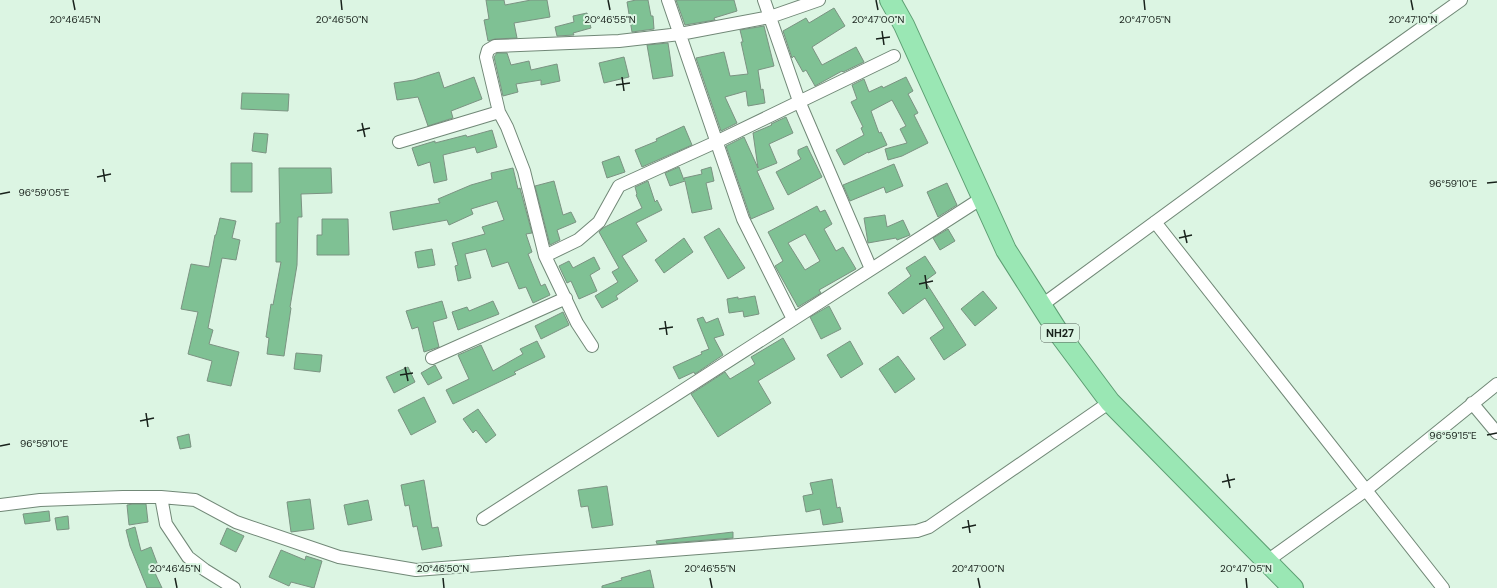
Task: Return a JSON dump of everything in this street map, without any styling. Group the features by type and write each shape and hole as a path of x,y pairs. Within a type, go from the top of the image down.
{"highway":[{"name":"NH27","path":"890,0 904,25 1006,250 1060,334 1110,402 1293,588"},
{"name":"NH27","path":"896,0 904,25"}],"street":[{"path":"668,0 743,219 793,319"},
{"path":"764,0 799,101 871,269"},
{"path":"592,346 577,323 545,256 524,171 499,112 486,57 488,50 495,46 619,41 680,34 770,17 819,0"},
{"path":"1042,305 1351,78 1461,0"},
{"path":"545,256 578,240 598,222 619,186 716,142 894,56"},
{"path":"399,142 499,112"},
{"path":"483,519 982,198"},
{"path":"1155,222 1442,588"},
{"path":"432,358 566,298"},
{"path":"1268,561 1366,490 1497,384"},
{"path":"0,505 40,500 122,497 161,497 196,500 236,522 339,557 416,570 917,531 929,527 1110,402"},
{"path":"1472,403 1497,433"},
{"path":"161,497 166,524 188,557 205,570 234,588"}],"building":[{"path":"486,0 504,0 505,5 531,0 547,0 550,17 514,23 517,38 495,39 488,41 484,20 489,19"},
{"path":"648,0 651,16 653,16 654,29 632,32 627,2"},
{"path":"676,0 734,0 737,11 714,18 715,20 685,25"},
{"path":"834,8 845,26 812,47 822,65 856,47 864,62 843,72 842,71 815,86 806,70 803,72 794,56 792,58 783,31 806,18 809,23"},
{"path":"587,13 591,28 573,33 574,35 557,36 555,27 574,22 573,16"},
{"path":"764,26 774,66 758,70 761,90 763,89 765,103 748,106 746,91 725,97 737,123 721,131 696,58 724,52 730,76 748,74 740,30"},
{"path":"668,43 673,76 653,79 647,45"},
{"path":"497,53 507,53 511,65 529,61 531,70 557,64 560,81 541,85 541,80 516,84 518,92 503,96 494,57"},
{"path":"624,57 629,77 604,83 599,63"},
{"path":"439,72 444,88 474,77 482,99 451,111 453,118 428,126 418,97 397,100 394,83 414,80"},
{"path":"906,77 913,91 908,94 918,113 914,115 928,143 902,156 888,160 885,149 907,143 900,129 906,126 892,100 871,111 879,133 881,132 887,145 868,152 844,165 836,150 864,135 861,128 863,127 851,102 857,99 852,85 864,79 869,92 882,86 883,88"},
{"path":"242,93 289,94 288,111 241,109"},
{"path":"786,117 793,133 769,144 777,163 757,171 774,209 751,219 726,146 744,137 758,168 753,133"},
{"path":"684,126 692,145 642,167 635,150 657,141 656,139"},
{"path":"492,130 497,147 477,153 475,147 443,155 447,180 434,183 430,162 418,166 412,148 435,141 435,143 466,135 467,137"},
{"path":"254,133 268,134 266,153 252,151"},
{"path":"807,146 822,177 788,195 776,172 801,159 798,154 798,150"},
{"path":"619,156 625,172 607,178 602,162"},
{"path":"231,163 252,163 252,192 231,192"},
{"path":"894,164 903,186 886,193 884,187 850,201 843,185"},
{"path":"679,167 684,180 684,178 702,174 701,170 711,167 714,181 706,183 712,209 692,213 685,181 670,186 665,173"},
{"path":"279,168 331,168 332,193 301,194 302,217 298,217 297,265 284,356 267,354 269,338 266,337 271,304 273,305 281,262 276,262 276,223 280,223"},
{"path":"513,168 532,233 526,234 532,252 528,254 541,286 545,284 550,295 533,303 526,287 519,289 508,262 492,267 486,249 465,254 471,278 458,281 455,266 458,265 452,243 485,234 482,227 504,220 497,201 471,209 473,214 449,225 447,220 393,230 390,212 440,203 438,199 471,185 492,179 491,173"},
{"path":"554,181 563,215 571,212 576,222 557,230 560,240 550,245 535,186"},
{"path":"648,181 655,202 657,200 662,210 636,223 647,241 622,256 638,281 616,296 618,299 602,308 595,296 618,282 612,272 619,268 599,232 603,228 642,208 636,195 635,187"},
{"path":"947,183 957,205 938,217 927,192"},
{"path":"817,206 820,212 825,210 832,224 824,229 836,251 843,247 856,269 819,290 821,293 798,307 775,266 783,261 768,232","holes":["805,234 820,261 805,270 788,243"]},
{"path":"885,215 887,227 903,220 910,235 897,240 896,238 868,243 864,218"},
{"path":"220,218 236,221 232,238 240,240 236,260 222,258 208,328 213,330 209,344 239,352 231,386 207,381 212,361 188,354 198,312 181,309 191,264 209,267"},
{"path":"322,219 348,219 349,255 317,255 317,235 322,235"},
{"path":"719,228 745,268 728,279 704,237"},
{"path":"948,229 955,241 940,250 933,238"},
{"path":"684,238 693,252 664,273 655,260"},
{"path":"432,249 435,265 418,268 415,252"},
{"path":"925,256 936,273 925,281 966,345 944,360 930,338 944,328 925,298 903,314 888,293 911,276 906,268"},
{"path":"594,257 600,269 590,275 597,291 579,299 571,281 567,283 559,266 569,261 573,268"},
{"path":"983,291 997,308 975,326 961,309"},
{"path":"755,296 759,314 744,317 743,311 729,313 727,299"},
{"path":"442,301 447,318 433,322 439,347 424,352 418,327 412,329 406,311"},
{"path":"493,301 499,314 458,330 452,312 467,307 469,311"},
{"path":"829,306 841,329 821,339 810,317"},
{"path":"563,312 569,325 541,339 535,326"},
{"path":"703,317 706,323 718,318 724,335 714,338 723,355 695,374 694,372 679,379 673,367 702,354 701,352 709,349 697,319"},
{"path":"783,338 795,359 758,381 771,403 718,437 691,394 725,372 730,379 755,364 751,357"},
{"path":"537,341 545,357 514,372 516,374 453,404 446,390 469,379 458,355 481,345 493,371 523,354 520,349"},
{"path":"850,341 863,364 841,378 827,355"},
{"path":"296,353 322,355 320,372 294,369"},
{"path":"898,356 915,379 895,393 879,369"},
{"path":"435,365 442,378 428,385 421,373"},
{"path":"408,367 415,382 394,393 386,377"},
{"path":"424,397 436,422 411,435 398,410"},
{"path":"478,409 496,435 486,443 476,430 473,433 463,419"},
{"path":"189,434 191,447 180,449 177,437"},
{"path":"832,479 837,508 840,507 843,522 823,525 820,509 806,512 803,496 813,494 810,483"},
{"path":"424,480 432,528 438,527 442,546 422,550 417,526 413,527 409,505 405,506 401,485"},
{"path":"607,486 613,525 592,528 588,506 581,507 578,490"},
{"path":"310,499 314,529 291,532 287,502"},
{"path":"368,500 372,520 348,525 344,505"},
{"path":"146,504 148,522 129,525 127,505"},
{"path":"49,511 50,521 25,524 23,514"},
{"path":"68,516 69,529 57,530 55,518"},
{"path":"135,527 141,551 151,547 160,571 155,573 162,588 147,588 130,546 126,530"},
{"path":"227,528 244,536 236,552 220,544"},
{"path":"733,532 733,538 657,544 656,541"},
{"path":"281,550 305,560 306,556 322,561 314,588 291,582 289,586 269,577"},
{"path":"650,570 654,588 602,588 602,586 622,580 621,578"}]}
